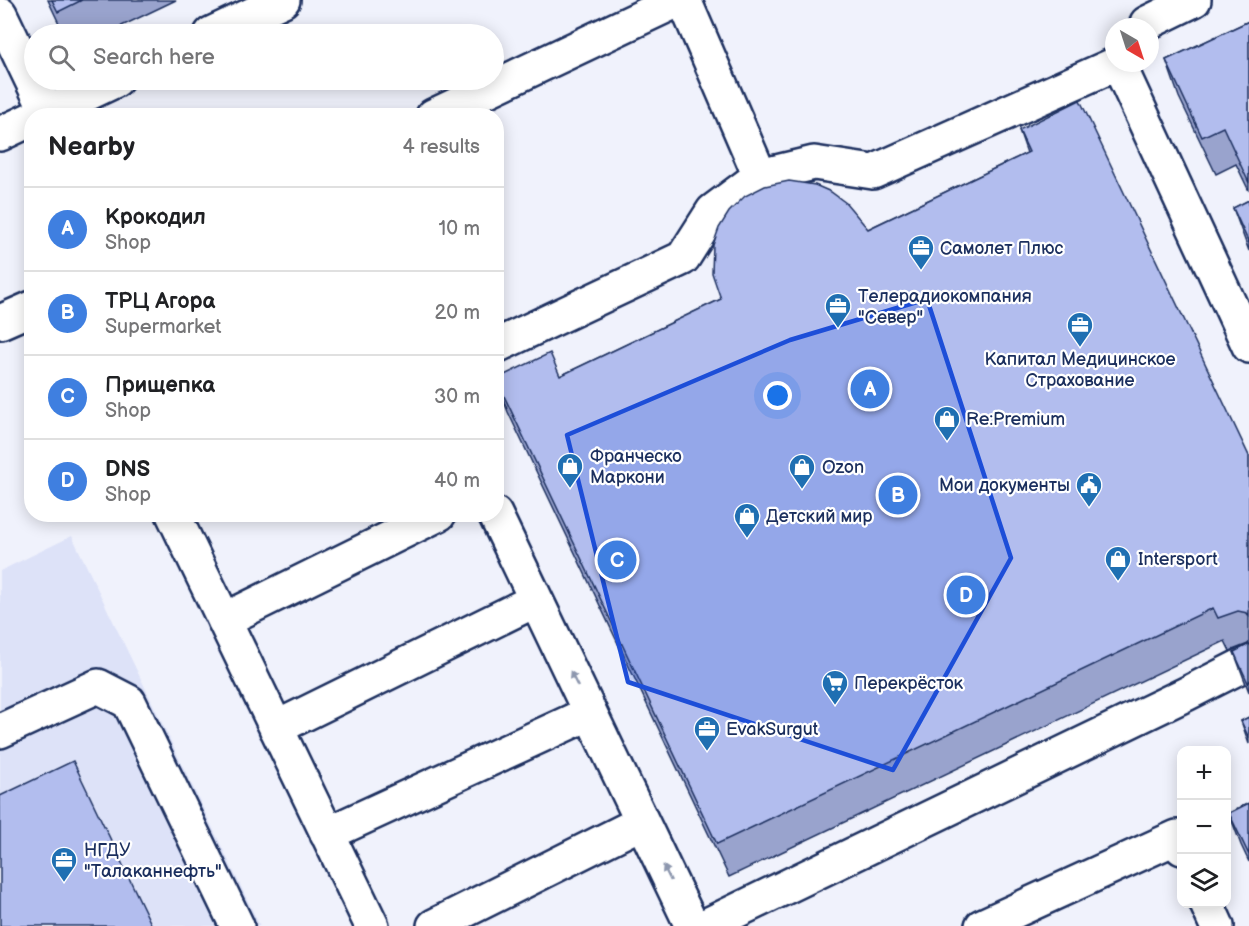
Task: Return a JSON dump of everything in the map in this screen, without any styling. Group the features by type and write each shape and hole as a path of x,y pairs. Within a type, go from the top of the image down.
{"main road":[{"path":"232,24 283,0"},
{"path":"504,82 678,0"},
{"path":"684,0 760,176"},
{"path":"1157,18 1194,0"},
{"path":"0,14 24,77"},
{"path":"504,342 683,258 713,211 760,176 814,162 873,172 1105,69"},
{"path":"1122,72 1249,346"},
{"path":"29,90 36,108"},
{"path":"56,108 95,90"},
{"path":"450,108 487,90"},
{"path":"0,134 24,123"},
{"path":"0,322 24,312"},
{"path":"177,522 372,926"},
{"path":"224,620 423,522"},
{"path":"499,522 692,926"},
{"path":"276,728 536,600"},
{"path":"705,926 1249,662"},
{"path":"0,731 98,686 129,702 237,926"},
{"path":"327,834 590,713"},
{"path":"434,926 642,822"},
{"path":"982,926 1177,837"},
{"path":"1209,908 1217,926"}],"highlighted area":[{"path":"927,299 1011,558 893,770 628,682 567,435 790,340"}],"shaded area":[{"path":"72,536 260,926 0,926 0,571"}],"building":[{"path":"52,0 82,0 58,12"},
{"path":"1249,21 1249,183 1223,127 1202,137 1166,60"},
{"path":"1080,100 1249,456 1249,616 1247,613 1238,611 1218,618 1213,608 717,844 504,396 504,375 550,353 560,376 721,299 712,273 713,245 719,228 729,212 745,196 765,186 789,181 815,185 831,192 846,203 868,229 1029,152 1019,130"},
{"path":"1249,200 1249,243 1233,208"},
{"path":"1249,643 1249,685 1234,652"},
{"path":"1249,717 1249,738 1241,721"},
{"name":"НГДУ \"Талаканнефть\"","path":"73,761 152,926 0,926 0,796"},
{"path":"1249,803 1249,855 1231,817 1231,812"}],"place":[{"name":"Самолет Плюс","path":"921,271"},
{"name":"Телерадиокомпания \"Север\"","path":"838,329"},
{"name":"Капитал Медицинское Страхование","path":"1080,348"},
{"name":"Крокодил","path":"870,389"},
{"name":"Re:Premium","path":"947,442"},
{"name":"Франческо Маркони","path":"570,489"},
{"name":"Ozon","path":"802,490"},
{"name":"ТРЦ Агора","path":"898,495"},
{"name":"Мои документы","path":"1089,508"},
{"name":"Детский мир","path":"747,539"},
{"name":"Прищепка","path":"617,560"},
{"name":"Intersport","path":"1118,582"},
{"name":"DNS","path":"966,595"},
{"name":"Перекрёсток","path":"835,706"},
{"name":"EvakSurgut","path":"707,752"},
{"name":"НГДУ \"Талаканнефть\"","path":"64,883"}]}
